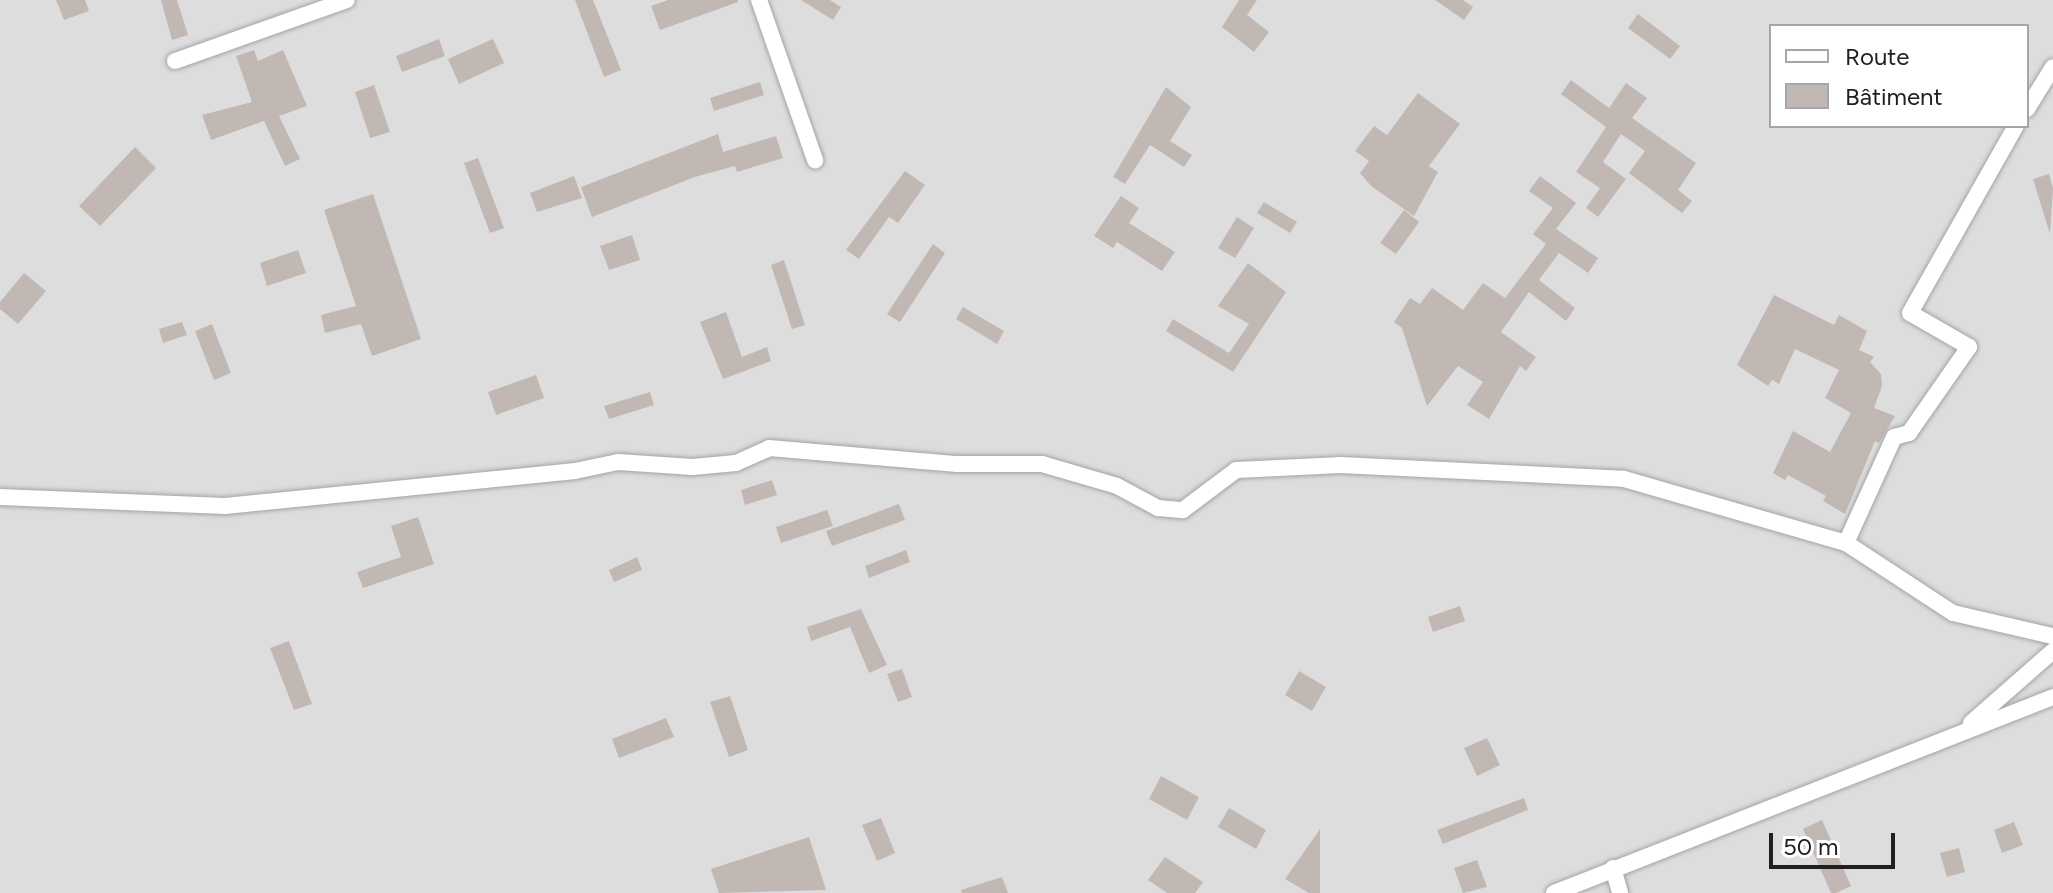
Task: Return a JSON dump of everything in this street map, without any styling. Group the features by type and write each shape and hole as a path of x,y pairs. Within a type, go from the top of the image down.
{"street":[{"path":"175,61 347,0"},
{"path":"759,0 815,160"},
{"path":"2029,106 2053,67"},
{"path":"1846,543 1894,437 1909,433 1969,347 1910,313 2015,128"},
{"path":"0,497 225,506 575,471 618,462 693,467 736,463 769,448 957,464 1042,464 1117,486 1158,508 1183,510 1236,470 1341,465 1624,479 1846,543 1953,613 2053,636"},
{"path":"1964,730 2053,651"},
{"path":"1554,893 2053,697"},
{"path":"1613,868 1620,893"}],"shaded area":[{"path":"0,0 2053,0 2053,893 0,893"}],"building":[{"path":"56,0 85,0 89,11 64,20"},
{"path":"161,0 177,0 188,35 172,40"},
{"path":"575,0 593,0 621,70 604,77"},
{"path":"668,0 738,2 660,30 651,6"},
{"path":"801,0 830,0 841,7 833,20"},
{"path":"1239,0 1257,0 1247,15 1269,32 1254,52 1222,27"},
{"path":"1435,0 1463,0 1473,7 1464,20"},
{"path":"1638,14 1680,46 1670,59 1628,28"},
{"path":"439,39 445,56 402,72 396,56"},
{"path":"493,39 504,63 459,84 448,59"},
{"path":"254,50 258,61 283,50 307,106 279,116 300,159 285,166 264,121 211,140 202,115 252,102 236,56"},
{"path":"1571,80 1609,108 1626,83 1647,98 1632,118 1696,163 1678,190 1692,201 1682,213 1629,173 1645,151 1621,134 1603,162 1626,179 1598,217 1586,208 1600,188 1576,172 1606,127 1561,94"},
{"path":"760,82 764,95 714,111 710,98"},
{"path":"374,85 390,132 370,138 355,92"},
{"path":"1166,87 1191,107 1170,141 1192,155 1184,167 1150,145 1125,184 1113,177"},
{"path":"1418,93 1460,124 1429,166 1438,172 1414,216 1371,186 1360,173 1369,161 1355,151 1374,126 1387,135"},
{"path":"718,134 723,152 776,136 783,158 737,172 735,166 695,177 592,217 581,187"},
{"path":"135,147 156,168 100,226 79,206"},
{"path":"478,158 504,228 490,233 464,163"},
{"path":"905,171 925,185 898,223 889,217 859,259 846,250"},
{"path":"2049,174 2053,188 2050,234 2033,179"},
{"path":"574,176 582,198 537,212 530,193"},
{"path":"1540,176 1576,203 1556,229 1598,258 1588,273 1559,253 1539,280 1575,308 1566,321 1529,292 1501,332 1536,357 1526,371 1520,366 1489,419 1467,405 1483,382 1458,366 1427,406 1402,328 1394,322 1410,298 1420,304 1432,288 1463,310 1483,283 1505,298 1546,244 1533,234 1553,208 1529,191"},
{"path":"373,194 421,339 372,356 361,324 325,333 321,315 356,306 324,210"},
{"path":"1121,196 1139,208 1129,223 1175,252 1162,271 1117,242 1113,248 1094,236"},
{"path":"1264,202 1297,222 1290,233 1257,213"},
{"path":"1404,210 1419,222 1396,254 1380,243"},
{"path":"1237,217 1254,228 1235,258 1218,248"},
{"path":"632,235 640,260 609,270 600,246"},
{"path":"933,244 945,253 900,322 887,314"},
{"path":"298,250 306,273 267,286 260,263"},
{"path":"784,260 805,325 792,329 771,265"},
{"path":"1248,263 1286,292 1233,372 1166,331 1173,319 1229,353 1249,324 1218,306"},
{"path":"24,273 46,291 18,324 0,309 0,302"},
{"path":"1774,295 1834,325 1839,315 1867,331 1859,350 1874,357 1870,362 1881,374 1882,386 1874,408 1895,416 1879,443 1875,441 1845,514 1823,501 1826,496 1788,475 1785,480 1773,473 1793,431 1830,452 1851,413 1825,398 1839,370 1795,349 1779,384 1772,380 1768,386 1737,365"},
{"path":"963,307 1004,331 997,344 956,319"},
{"path":"726,312 742,357 767,347 771,361 723,379 700,322"},
{"path":"182,322 187,335 163,343 159,329"},
{"path":"212,324 231,373 214,380 195,331"},
{"path":"536,375 544,398 496,415 488,392"},
{"path":"650,392 654,405 609,419 604,406"},
{"path":"772,480 777,495 745,505 741,490"},
{"path":"899,504 905,520 832,546 826,531"},
{"path":"827,510 833,526 781,543 776,527"},
{"path":"418,517 434,564 363,588 357,572 401,557 391,526"},
{"path":"906,550 910,562 869,578 865,566"},
{"path":"637,557 642,570 614,582 609,570"},
{"path":"1460,606 1465,621 1433,632 1428,617"},
{"path":"861,609 887,665 869,673 850,627 811,641 807,627"},
{"path":"289,641 312,704 294,710 270,648"},
{"path":"902,669 912,697 898,702 887,674"},
{"path":"1299,671 1326,687 1312,711 1285,695"},
{"path":"730,696 748,750 729,757 710,702"},
{"path":"666,718 674,737 619,758 612,739"},
{"path":"1487,738 1500,765 1477,776 1464,748"},
{"path":"1161,776 1199,797 1187,820 1149,799"},
{"path":"1524,798 1528,810 1443,844 1437,830"},
{"path":"1229,808 1266,830 1256,849 1218,827"},
{"path":"881,818 895,853 877,861 862,825"},
{"path":"1822,820 1851,886 1836,893 1831,893 1803,829"},
{"path":"2014,822 2023,845 2002,853 1994,830"},
{"path":"1320,829 1320,893 1309,893 1285,879"},
{"path":"809,837 826,890 719,893 711,869"},
{"path":"1959,848 1965,872 1947,877 1940,853"},
{"path":"1165,857 1203,882 1195,893 1167,893 1148,880"},
{"path":"1477,860 1487,887 1463,893 1454,868"},
{"path":"1002,877 1008,893 962,893 961,890"}]}
